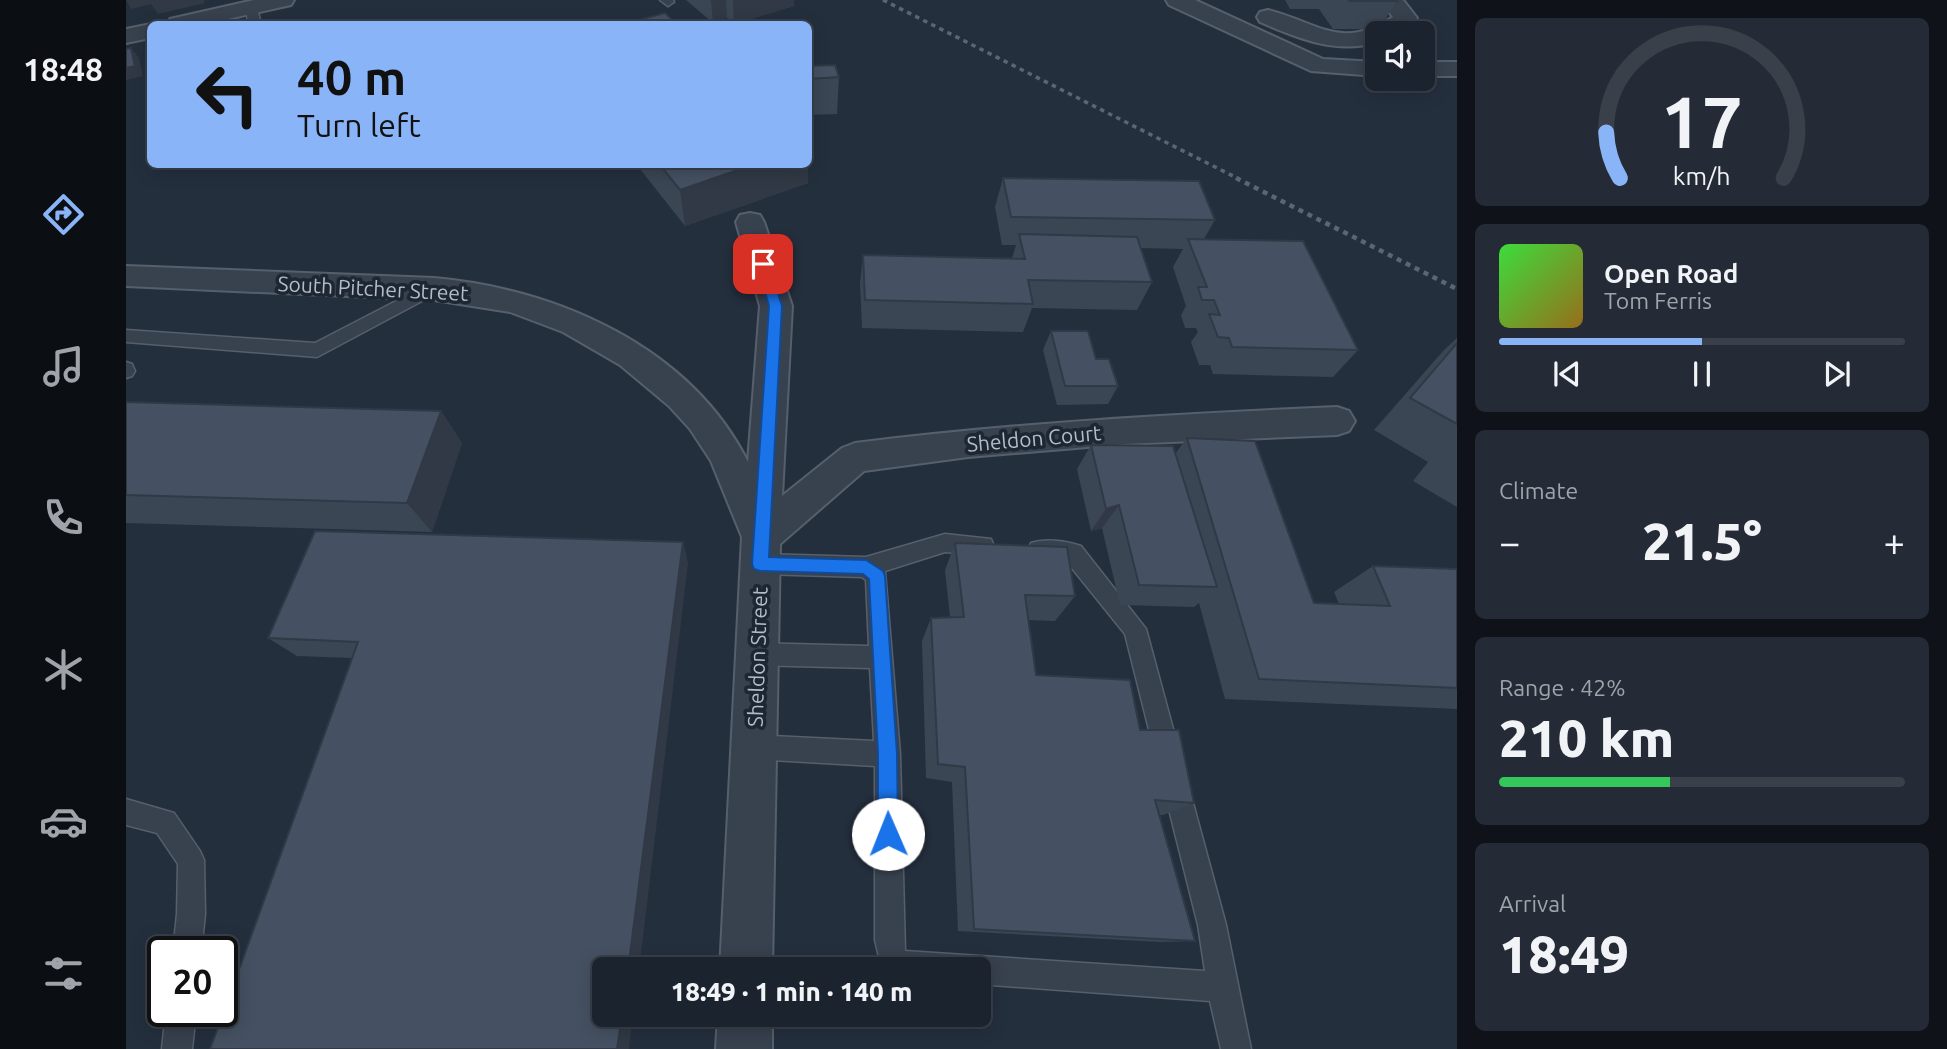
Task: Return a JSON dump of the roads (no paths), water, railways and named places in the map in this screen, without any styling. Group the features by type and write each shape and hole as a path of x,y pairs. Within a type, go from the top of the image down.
{"street":[{"path":"206,21 253,16 283,0"},
{"path":"1177,0 1319,66 1365,69"},
{"path":"1229,0 1307,33 1332,40 1365,39"},
{"path":"1391,0 1406,18 1401,21"},
{"path":"126,36 147,32"},
{"path":"1435,69 1457,69"},
{"name":"Sheldon Street","path":"746,957 761,551 776,306 750,222"},
{"name":"South Pitcher Street","path":"126,276 431,289 486,295 534,308 599,337 633,357 673,389 703,420 731,467 761,551"},
{"name":"Sheldon Court","path":"761,551 855,458 968,443 1124,430 1337,421"},
{"path":"744,1049 745,1027"}],"lane":[{"path":"126,336 317,349 431,289"},
{"path":"761,551 866,567 945,543 1073,553 1135,629 1212,925 1236,1049"},
{"path":"866,567 877,576 887,754 889,940 893,957"},
{"path":"757,654 881,657"},
{"path":"754,747 887,754"},
{"path":"126,812 165,822 191,860 189,936"},
{"path":"991,971 1222,987"},
{"path":"177,1049 179,1027"}],"railway":[{"path":"883,0 1239,179"},
{"path":"1236,178 1457,289"}]}
